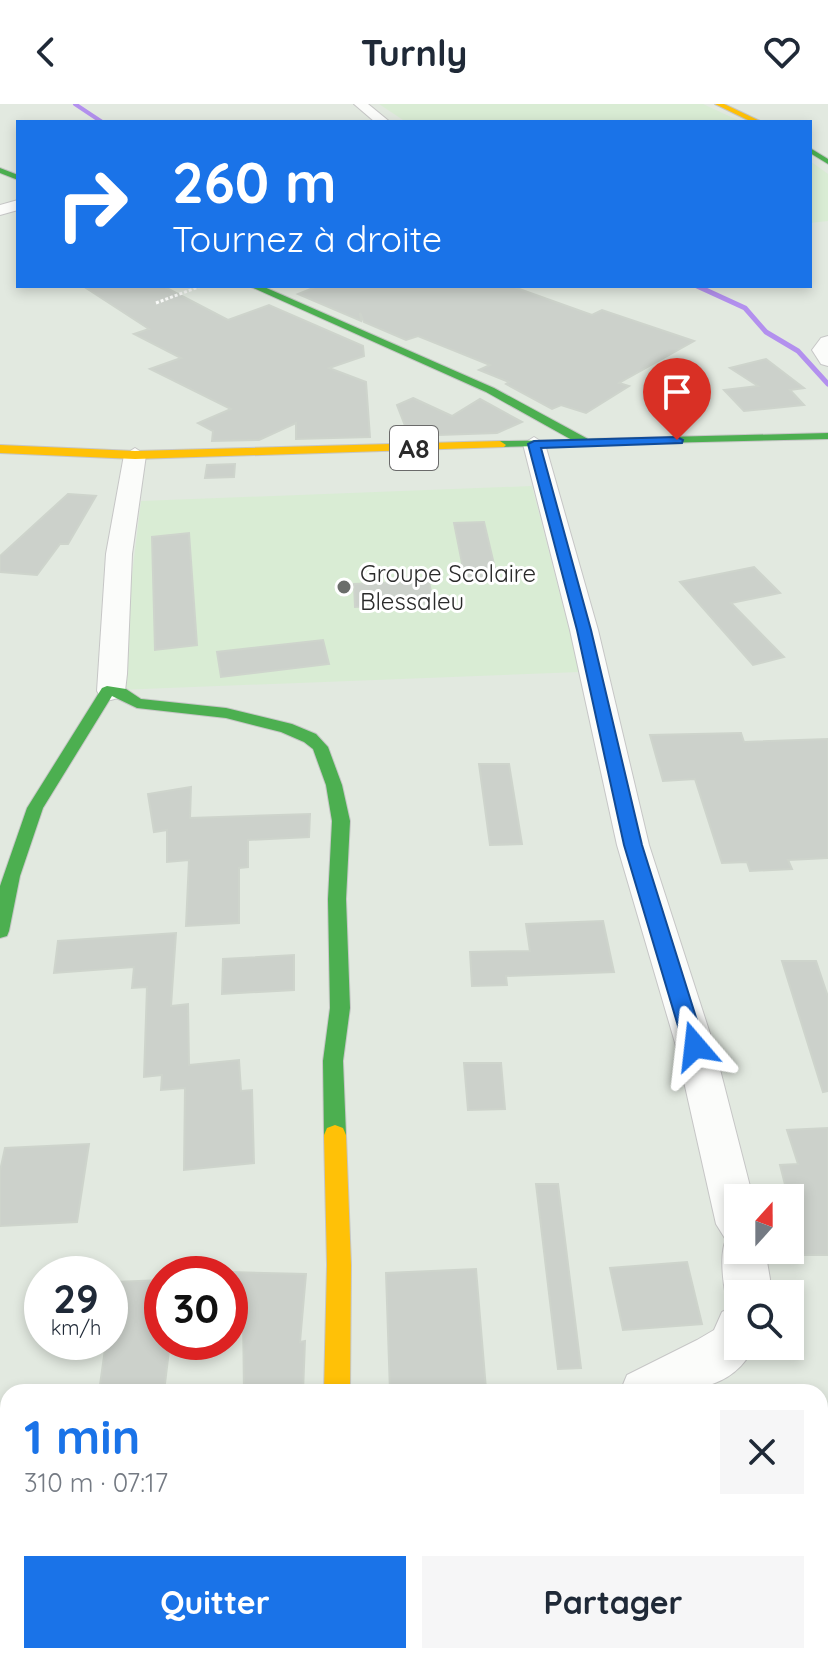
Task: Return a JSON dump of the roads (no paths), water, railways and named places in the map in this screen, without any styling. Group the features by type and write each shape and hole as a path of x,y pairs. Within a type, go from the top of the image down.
{"street":[{"path":"360,104 380,120"},
{"path":"718,104 754,120"},
{"path":"259,288 490,390 587,443"},
{"path":"828,342 822,350 828,360"},
{"name":"A8","path":"0,449 135,455 828,436"},
{"path":"534,444 584,630 633,845 695,1046 728,1184"},
{"path":"0,931 11,876 35,808 98,703 111,691 118,621 119,549 130,501 135,455"},
{"path":"111,691 121,692 137,703 226,713 286,728 310,738 320,747 334,785 341,821 337,899 340,1008 333,1061 339,1265 337,1384"},
{"path":"660,1384 724,1350"}],"waterway":[{"path":"75,104 99,120"},
{"path":"701,288 745,308 766,332 798,351 828,384"}],"place":[{"name":"Groupe Scolaire Blessaleu","path":"344,587"}]}
